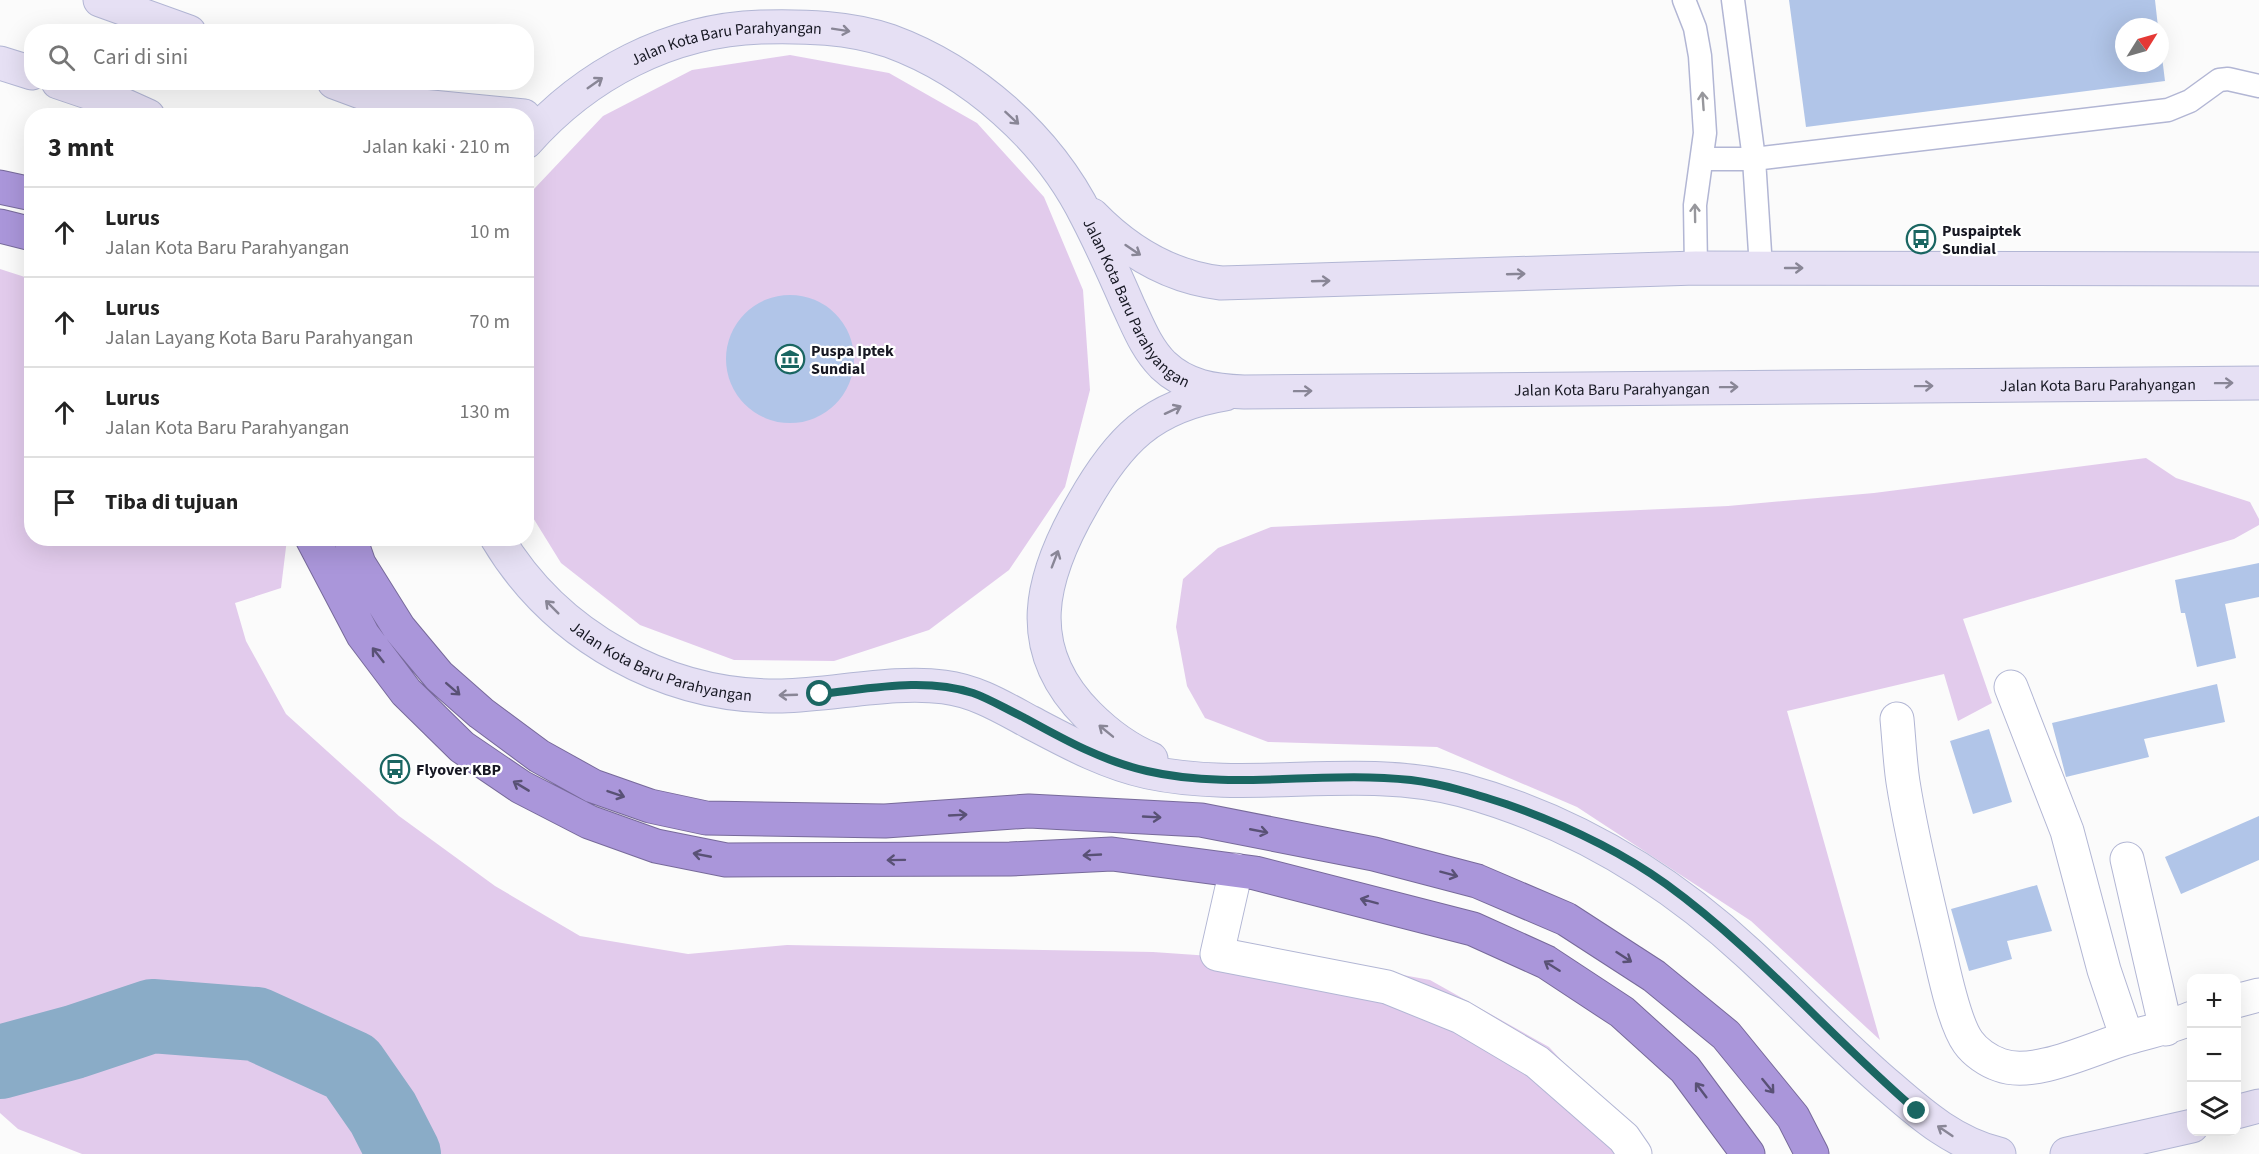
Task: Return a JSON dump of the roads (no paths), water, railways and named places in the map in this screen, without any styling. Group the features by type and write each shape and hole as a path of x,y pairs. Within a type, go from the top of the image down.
{"highway":[{"path":"0,187 24,192"},
{"path":"0,226 24,232"},
{"path":"316,546 363,635 406,692 462,747 521,787 589,822 656,846 726,860 1010,859 1112,854 1255,873 1473,929 1546,962 1622,1012 1685,1069 1748,1154"},
{"path":"353,546 359,564 399,628 439,676 481,713 539,756 593,786 650,806 706,818 885,821 1029,811 1202,820 1374,854 1477,881 1566,919 1654,976 1690,1005 1726,1035 1793,1117 1812,1154"}],"main road":[{"path":"100,0 167,24"},
{"name":"Jalan Kota Baru Parahyangan","path":"534,115 636,58 671,43 709,32 748,28 825,28 890,41 931,60 978,89 1021,127 1075,195 1091,224 1143,338 1156,356 1178,376 1203,388 1244,392 2259,382"},
{"path":"0,63 24,71"},
{"path":"82,90 130,108"},
{"path":"357,90 412,108"},
{"name":"Jalan Kota Baru Parahyangan","path":"1075,195 1112,234 1140,254 1174,273 1204,281 1247,283 1696,268 2259,269"},
{"path":"1244,392 1197,400 1167,412 1140,429 1117,451 1098,476 1071,524 1057,553 1044,597 1043,626 1050,658 1058,675 1080,707 1111,736 1147,757 1183,770 1259,780 1379,778 1437,784 1530,812 1583,836 1665,884 1699,910 1748,953 1861,1062 1917,1111 1960,1141 1999,1154"},
{"name":"Jalan Kota Baru Parahyangan","path":"502,546 529,584 560,616 625,659 665,677 704,688 738,694 779,696 923,685 964,691 989,700 1094,754 1129,767 1179,777 1259,780"},
{"path":"2241,1112 2259,1107"},
{"path":"2067,1154 2187,1126"}],"street":[{"path":"2012,687 2067,831 2104,970 2127,1038"},
{"path":"1897,719 1903,782 1946,979 1962,1033 1984,1057 2001,1066 2019,1069 2048,1064 2179,1024 2127,860"},
{"path":"1236,870 1217,954 1387,987 1461,1017 1537,1062 1624,1138 1635,1154"},
{"path":"2241,999 2259,994"}],"lane":[{"path":"1684,0 1695,28 1700,56 1705,133 1695,205 1696,268"},
{"path":"1733,0 1754,159 1761,268"},
{"path":"1702,159 1754,159 2168,110 2190,101 2218,80 2228,79 2259,86"}],"waterway":[{"path":"0,1062 74,1042 152,1016 256,1024 351,1067 383,1113 404,1154"}],"place":[{"name":"Puspaiptek Sundial","path":"1921,239"},
{"name":"Puspa Iptek Sundial","path":"790,359"},
{"name":"Flyover KBP","path":"395,769"}]}
